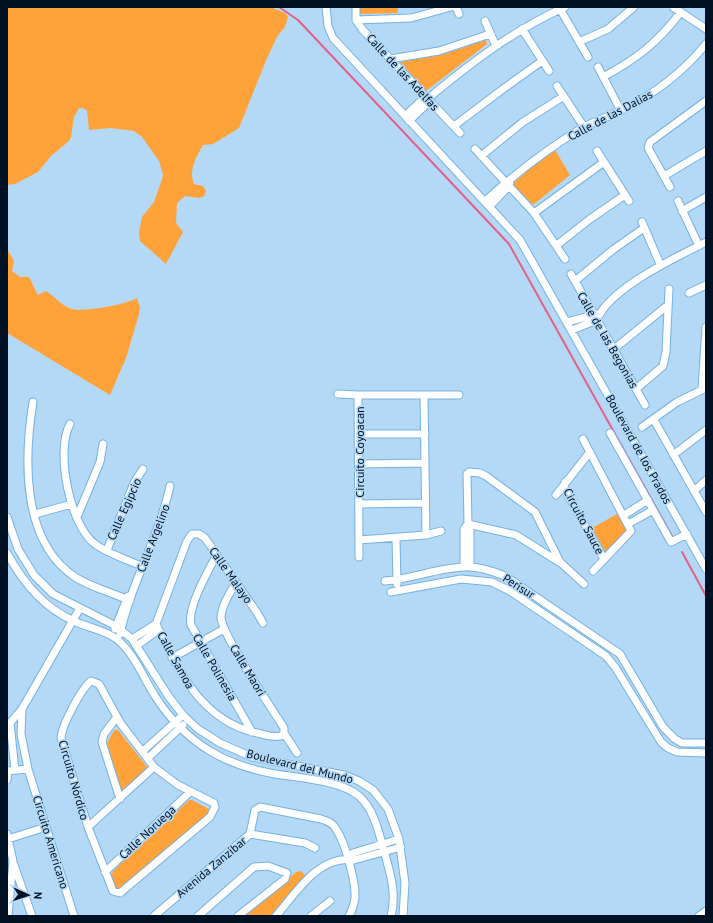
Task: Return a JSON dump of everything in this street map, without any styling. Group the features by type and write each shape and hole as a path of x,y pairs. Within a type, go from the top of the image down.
{"street":[{"name":"Boulevard de los Prados","path":"326,7 328,26 333,38 488,203 520,240 706,569"},
{"path":"356,7 356,20 411,18 451,7"},
{"path":"579,42 608,29 634,7"},
{"path":"673,7 706,29"},
{"path":"407,118 429,98 496,46 522,29 563,8 588,57"},
{"path":"603,77 640,55 655,43 681,12"},
{"name":"Calle de las Adelfas","path":"356,20 362,29 429,98 460,133"},
{"path":"485,21 496,46"},
{"path":"522,29 549,71"},
{"path":"390,59 439,51 490,34"},
{"name":"Calle de las Dalias","path":"488,203 508,183 538,158 584,127 621,110 657,90 684,68 706,44"},
{"path":"454,126 542,62"},
{"path":"598,67 621,110"},
{"path":"557,86 584,127"},
{"path":"481,156 523,122 564,96"},
{"path":"670,187 648,148 650,142 706,101"},
{"path":"475,149 534,212 565,259"},
{"path":"557,245 590,219 627,198 597,151"},
{"path":"664,176 706,152"},
{"path":"534,212 604,162"},
{"path":"682,211 706,197"},
{"path":"678,201 699,246"},
{"path":"575,281 643,225 660,264"},
{"path":"572,330 596,316 625,289 660,264 706,242"},
{"name":"Calle de las Begonias","path":"571,274 596,316 645,406"},
{"path":"689,292 706,285"},
{"path":"636,389 663,366 666,352 669,290"},
{"path":"614,349 668,305"},
{"path":"567,322 596,316"},
{"path":"642,428 677,402 704,389 706,327"},
{"path":"338,394 358,395"},
{"name":"Circuito Coyoacan","path":"359,557 358,395 459,395"},
{"path":"424,395 426,535"},
{"path":"34,402 27,457 28,477 35,514 45,543 52,556 63,567 90,585 128,600"},
{"path":"654,420 706,512"},
{"path":"70,424 64,441 64,458 72,504 77,517 88,538 107,550 143,567"},
{"path":"673,455 706,430"},
{"name":"Boulevard de los Prados","path":"610,433 672,542 687,534"},
{"path":"358,434 425,434"},
{"path":"583,439 628,524 654,510"},
{"path":"77,517 100,462 104,444"},
{"name":"Circuito Sauce","path":"556,495 590,452"},
{"path":"359,464 425,463"},
{"name":"Calle Egipcio","path":"107,550 134,483 143,469"},
{"path":"467,567 470,529 468,524 467,474 469,472 480,473 535,512 560,562"},
{"path":"694,491 706,480"},
{"name":"Circuito Sauce","path":"565,482 564,488 604,559"},
{"name":"Calle Argelino","path":"116,639 118,628 128,600 143,567 163,513 170,486"},
{"path":"624,515 648,500"},
{"path":"359,504 425,503"},
{"path":"35,514 72,504"},
{"name":"Boulevard del Mundo","path":"7,517 18,549 34,575 53,594 118,628 135,642 169,697 186,718 220,743 252,757 325,771 354,779 366,784 382,800 388,809 401,848 405,883 403,916"},
{"path":"468,524 516,535 560,562 584,584"},
{"name":"Circuito Sauce","path":"593,571 630,533 631,529 628,524"},
{"path":"359,540 396,539 426,535 441,531"},
{"name":"Calle Malayo","path":"195,534 199,534 205,538 263,623"},
{"name":"Calle Samoa","path":"195,534 187,541 157,627 186,682 206,705 221,717 252,732 275,737 281,736 284,733"},
{"path":"396,539 397,580"},
{"name":"Boulevard del Mundo","path":"7,553 17,571 36,594 72,620 116,639 137,663 155,695 177,725 209,751 244,767 340,786 359,796 370,811 385,853 393,891 391,916"},
{"name":"Calle Polinesia","path":"216,556 192,612 191,625 252,732"},
{"name":"Perisur","path":"385,581 467,567 491,571 505,576 606,644 624,659 663,727 675,739 682,743 706,743"},
{"name":"Perisur","path":"397,580 395,591 461,579 475,579 492,582 510,591 601,652 610,661 656,736 668,748 685,754 706,754"},
{"name":"Calle Maori","path":"236,583 222,611 224,629 246,668 284,728 284,733 297,753"},
{"path":"7,780 10,771 8,723 22,709 80,608"},
{"path":"135,642 157,627"},
{"path":"172,658 224,629"},
{"path":"601,652 606,644"},
{"name":"Circuito Nórdico","path":"91,681 100,684 117,717 143,751 154,767 190,792 214,803 215,810 210,817 120,893 113,891 105,872 88,827 62,743 62,733 87,684 91,681"},
{"path":"636,702 645,696"},
{"name":"Circuito Americano","path":"22,709 20,723 28,769 74,916"},
{"path":"117,717 104,734 102,742 120,799"},
{"path":"143,751 186,718"},
{"path":"8,723 20,723"},
{"path":"148,758 177,725"},
{"path":"88,827 154,767"},
{"path":"10,771 28,769"},
{"path":"359,796 366,784"},
{"name":"Calle Noruega","path":"105,872 190,792"},
{"name":"Avenida Zanzibar","path":"154,916 250,834 255,810 257,808 327,821 336,828 347,859"},
{"path":"32,916 13,861 8,836 46,827"},
{"path":"250,834 305,843 315,848"},
{"path":"364,854 382,844 399,840"},
{"path":"276,916 317,869 347,859 353,853 385,853 401,848"},
{"path":"347,859 355,897 349,916"},
{"path":"8,916 13,861"},
{"path":"198,916 250,870 259,866 268,866 285,872 287,876 238,916"},
{"path":"312,916 318,909 330,901"},
{"path":"699,916 706,911"}],"shaded area":[{"path":"7,7 270,7 285,13 288,17 285,27 278,35 267,58 239,128 213,144 203,145 198,154 194,163 192,179 194,184 203,186 206,191 204,196 199,198 185,196 177,203 176,223 183,232 166,264 140,241 139,232 142,217 154,202 163,175 159,161 142,137 134,131 110,128 89,130 87,111 83,108 79,108 74,117 69,141 51,156 38,172 15,184 7,185"},
{"path":"358,7 398,7 398,13 359,14"},
{"path":"486,40 487,44 426,91 400,62 444,54"},
{"path":"555,150 570,175 533,205 512,184 534,165"},
{"path":"7,249 14,261 12,271 20,277 29,277 38,295 46,291 69,308 78,310 95,309 131,301 137,298 140,308 138,318 126,358 110,395 7,333"},
{"path":"617,514 628,530 605,552 592,528"},
{"path":"114,730 118,730 147,767 147,770 123,791 120,790 106,745"},
{"path":"189,800 192,800 209,809 210,814 122,890 114,889 111,875 114,870"},
{"path":"301,871 305,875 270,916 245,916 296,872"}],"waterway":[{"path":"279,7 298,20 509,244 672,536"},
{"path":"682,552 706,596"}]}
